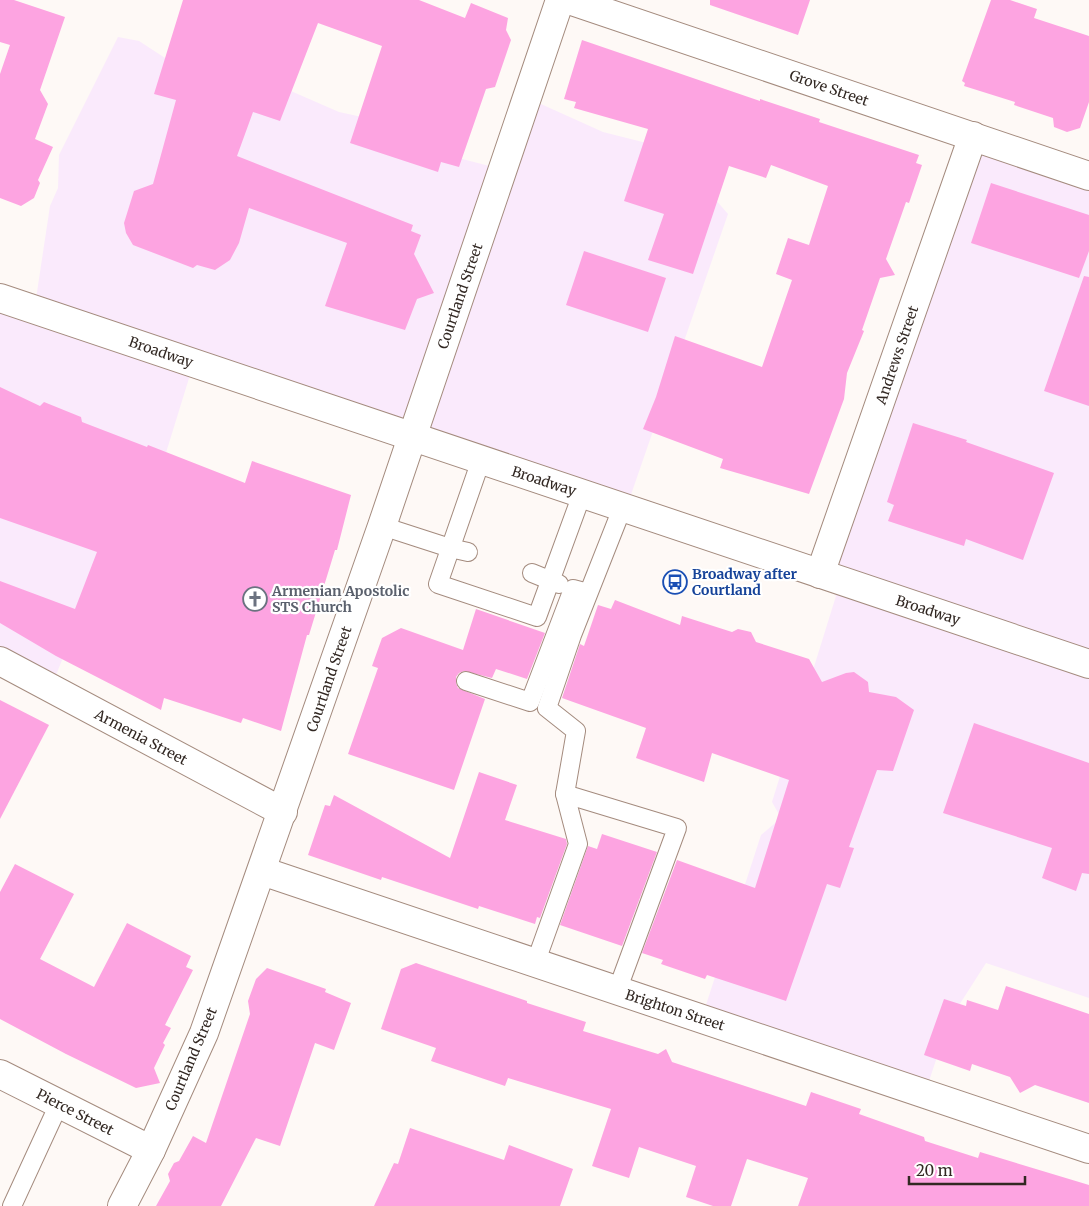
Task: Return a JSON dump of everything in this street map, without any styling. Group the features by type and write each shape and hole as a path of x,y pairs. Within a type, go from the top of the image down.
{"street":[{"name":"Courtland Street","path":"122,1206 151,1150 204,1033 382,526 560,0"},
{"name":"Grove Street","path":"569,0 1089,176"},
{"name":"Andrews Street","path":"820,574 973,136"},
{"name":"Broadway","path":"0,298 1089,664"},
{"name":"Armenia Street","path":"0,661 282,812"},
{"name":"Brighton Street","path":"262,871 1089,1148"},
{"name":"Pierce Street","path":"0,1074 151,1150"}],"lane":[{"path":"482,460 438,584 537,617 582,494"},
{"path":"466,681 530,702 580,591 623,506"},
{"path":"382,526 468,552"},
{"path":"532,573 580,591"},
{"path":"535,964 578,844 565,794 576,730 547,708 580,591"},
{"path":"565,794 677,828 617,991"},
{"path":"12,1206 59,1104"}],"shaded area":[{"path":"118,37 139,41 205,84 261,78 339,112 376,120 420,148 497,168 532,100 603,132 694,155 715,199 728,214 625,512 190,375 165,456 85,603 54,680 0,656 0,306 34,312 50,206 58,188 59,155"},
{"path":"973,142 1089,180 1089,998 986,963 949,1021 926,1090 705,1008 761,835 781,818 772,802 836,596 822,579"}],"building":[{"path":"0,0 14,0 65,17 40,90 48,104 35,139 53,147 38,180 40,183 34,198 21,206 0,198 0,74 10,45 0,42"},
{"path":"183,0 419,0 465,18 471,3 508,18 506,30 511,40 495,87 486,89 459,167 441,162 438,172 350,143 382,46 318,23 280,121 253,112 237,156 413,225 411,231 421,235 414,254 434,293 417,299 405,330 325,306 347,243 249,208 239,243 230,260 215,270 197,265 193,268 133,245 126,233 124,223 134,191 153,184 176,100 154,94"},
{"path":"710,0 810,0 798,35 710,5"},
{"path":"991,0 1010,0 1037,9 1034,18 1089,36 1089,102 1080,128 1067,132 1054,127 1053,118 1014,105 1015,102 964,86 965,83 962,81"},
{"path":"582,40 760,101 760,99 820,119 819,122 919,155 916,163 922,165 909,203 906,202 886,259 895,275 880,278 862,330 864,331 847,373 844,399 809,494 720,468 723,459 643,429 656,397 675,336 762,367 792,280 776,274 788,238 809,245 828,186 771,165 766,178 729,166 693,274 648,260 664,214 624,201 648,129 574,108 576,102 564,99"},
{"path":"991,183 1089,215 1089,251 1079,278 971,243"},
{"path":"584,251 666,278 648,332 566,305"},
{"path":"1084,276 1089,277 1089,406 1044,391"},
{"path":"0,387 40,406 44,402 81,417 82,422 147,447 148,445 245,483 252,461 351,495 337,550 335,550 309,635 307,635 281,731 243,718 241,723 164,698 161,710 56,656 0,623 0,581 75,609 97,552 0,518"},
{"path":"913,423 967,440 966,442 1054,473 1023,560 966,539 964,546 888,521 894,505 887,502"},
{"path":"615,600 680,625 682,616 732,632 738,629 751,632 756,642 809,659 822,682 854,672 868,682 869,692 896,697 914,710 893,771 877,770 849,847 854,848 840,888 827,884 786,1001 707,975 705,979 661,964 663,960 642,953 677,860 755,888 789,780 712,753 704,782 636,758 646,728 562,698 580,644 584,646 598,605 611,609"},
{"path":"476,609 545,633 527,679 496,669 492,678 464,671 456,677 458,688 485,699 454,790 348,754 378,668 372,666 382,638 401,628 463,650"},
{"path":"0,700 49,725 0,819"},
{"path":"974,723 1089,763 1089,874 1082,873 1076,891 1042,878 1052,848 943,813"},
{"path":"479,772 517,785 505,820 566,839 567,844 540,918 537,917 535,924 479,906 478,909 382,877 381,880 308,855 325,805 330,806 334,795 450,858"},
{"path":"602,834 657,852 622,946 560,925 588,846 597,849"},
{"path":"15,864 74,894 40,959 94,987 127,923 191,956 186,967 193,970 165,1025 171,1028 154,1068 160,1083 136,1088 0,1019 0,892"},
{"path":"416,963 586,1022 583,1031 658,1054 666,1049 672,1062 806,1106 811,1092 861,1109 859,1114 924,1137 925,1141 978,1158 980,1152 1089,1185 1089,1206 798,1206 808,1178 747,1159 731,1206 713,1206 686,1197 696,1166 639,1147 629,1178 592,1166 611,1109 508,1078 505,1086 431,1061 436,1048 381,1029 401,969"},
{"path":"267,968 326,989 325,992 351,1003 334,1050 315,1043 280,1146 256,1138 221,1206 156,1206 170,1181 168,1174 174,1163 179,1161 193,1136 206,1143 250,1014 248,1001 256,979"},
{"path":"1006,986 1089,1014 1089,1103 1035,1085 1020,1093 1010,1077 972,1064 970,1071 924,1055 944,999 966,1006 967,1000 998,1010"},
{"path":"410,1128 504,1160 509,1145 573,1169 560,1206 374,1206 394,1163 398,1164"}],"place":[{"name":"Broadway after Courtland","path":"675,582"},
{"name":"Armenian Apostolic STS Church","path":"255,599"}]}
